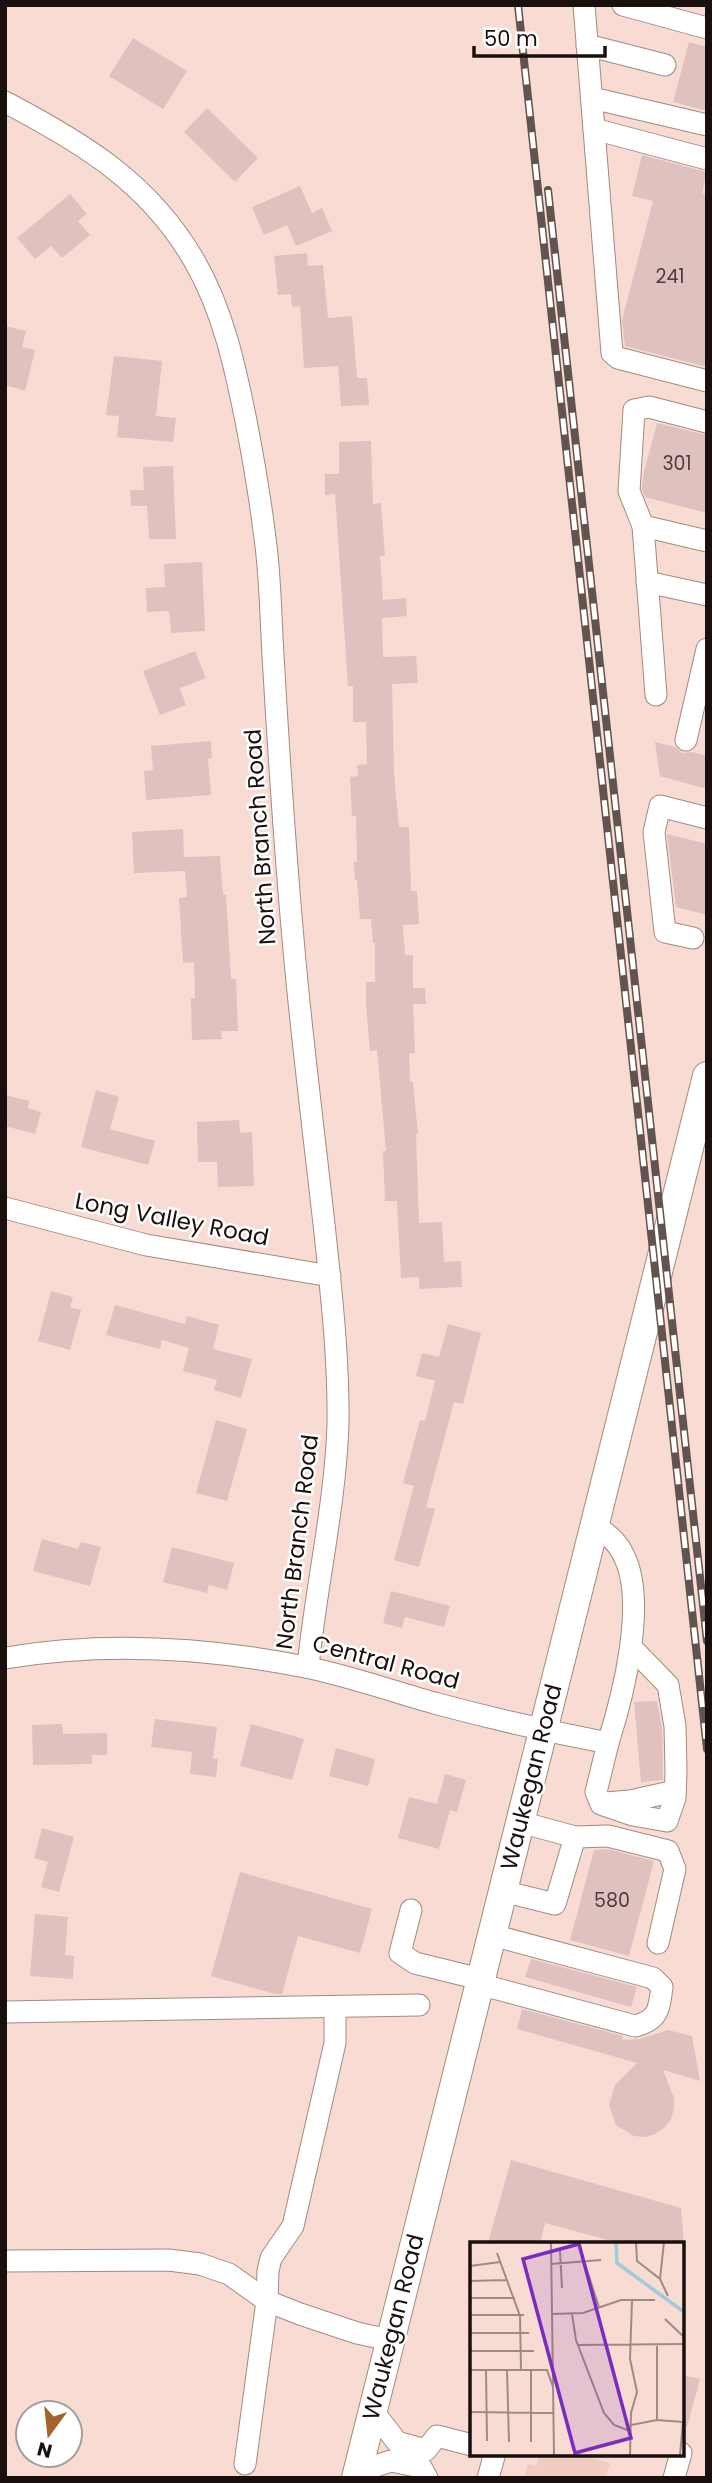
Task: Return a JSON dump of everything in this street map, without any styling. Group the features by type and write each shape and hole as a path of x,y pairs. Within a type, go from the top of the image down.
{"main road":[{"name":"Waukegan Road","path":"356,2475 707,1076"}],"street":[{"path":"584,5 612,352 618,358 707,381"},
{"path":"623,5 707,28"},
{"path":"587,45 666,65"},
{"path":"592,98 707,125"},
{"name":"North Branch Road","path":"5,102 66,135 115,168 160,210 194,261 213,299 229,346 251,448 267,548 280,769 297,979 337,1347 338,1426 334,1486 313,1613 308,1667"},
{"path":"594,128 707,159"},
{"path":"656,695 643,526 629,491 634,410 649,407 707,422"},
{"path":"643,526 707,541"},
{"path":"647,582 707,595"},
{"path":"686,740 707,649"},
{"path":"693,938 665,932 654,832 660,806 707,818"},
{"name":"Long Valley Road","path":"5,1208 146,1245 330,1276"},
{"path":"595,1525 611,1537 625,1556 634,1585 631,1647 617,1714 596,1792 601,1804 675,1791 675,1727 668,1685 631,1647"},
{"name":"Central Road","path":"5,1658 67,1651 168,1648 250,1657 308,1667 438,1704 608,1743"},
{"path":"520,1822 575,1837 608,1836 668,1851 674,1869 658,1943"},
{"path":"502,1891 555,1905 575,1837"},
{"path":"411,1910 400,1952 415,1963 635,2026 647,2023 660,2008 662,1987 653,1978 492,1935"},
{"path":"5,2012 419,2005"},
{"path":"245,2464 268,2301 268,2271 271,2258 293,2226 335,2043 335,2008"},
{"path":"5,2261 169,2260 200,2264 229,2274 268,2301 358,2333 389,2340"},
{"path":"372,2410 397,2442 425,2465"},
{"path":"425,2465 437,2436 470,2444"},
{"path":"488,2478 494,2455"},
{"path":"674,2478 680,2455"},
{"path":"356,2475 391,2461 425,2465"}],"shaded area":[{"path":"539,2455 580,2455 610,2463 606,2478 524,2478 528,2464 536,2466"}],"building":[{"path":"133,38 187,71 163,109 109,76"},
{"path":"689,42 707,47 707,111 673,102"},
{"path":"207,108 258,158 235,182 184,132"},
{"path":"642,155 707,172 702,193 707,194 707,367 625,346 622,320 653,201 632,196"},
{"path":"300,186 312,213 322,208 332,231 296,246 287,225 264,235 252,207"},
{"path":"70,194 87,214 78,221 90,235 62,258 51,246 35,259 17,238"},
{"path":"307,253 308,266 323,265 328,318 352,316 357,378 367,378 369,405 341,406 338,366 304,368 300,306 292,307 291,294 278,295 274,256"},
{"path":"5,326 26,331 22,347 35,350 25,391 5,385"},
{"path":"114,356 162,361 156,416 176,418 173,442 117,437 119,416 106,415"},
{"path":"657,423 707,435 707,513 645,497 642,489 643,476"},
{"path":"371,441 373,504 381,503 385,556 380,556 383,600 406,598 407,616 382,618 383,657 416,656 418,683 392,684 394,773 399,827 409,827 411,891 417,891 419,924 403,925 405,955 413,955 413,988 425,988 426,1004 413,1004 415,1053 409,1054 410,1082 413,1082 418,1134 419,1223 442,1222 444,1262 461,1261 462,1287 419,1289 419,1277 401,1278 397,1201 385,1201 383,1151 386,1151 377,1050 370,1051 366,1004 366,982 375,982 375,943 371,919 360,919 354,862 357,862 356,816 352,816 350,777 358,776 357,765 367,764 366,722 353,722 353,686 348,686 335,494 325,495 325,474 339,474 339,442"},
{"path":"173,466 176,539 149,539 147,506 131,506 130,490 144,490 143,467"},
{"path":"202,562 205,631 171,633 169,611 147,612 146,588 165,587 164,564"},
{"path":"195,651 206,678 180,688 186,705 160,715 143,671"},
{"path":"211,741 212,758 208,759 211,795 146,800 144,771 153,770 151,746"},
{"path":"655,742 675,747 682,753 692,752 707,756 707,789 660,776"},
{"path":"183,829 184,857 220,856 223,895 226,895 231,979 236,979 238,1031 221,1031 222,1039 192,1040 194,962 183,963 179,898 187,897 185,871 134,873 132,832"},
{"path":"667,834 707,844 707,915 676,907"},
{"path":"96,1090 119,1097 110,1129 155,1141 148,1165 81,1147"},
{"path":"5,1095 29,1101 28,1108 41,1112 35,1134 5,1126"},
{"path":"239,1120 240,1133 252,1132 254,1186 218,1187 217,1162 198,1162 197,1122"},
{"path":"51,1291 73,1297 70,1307 81,1310 70,1350 38,1341"},
{"path":"115,1305 185,1324 187,1316 219,1325 213,1349 252,1359 241,1398 214,1390 217,1380 183,1371 189,1348 162,1340 160,1349 106,1335"},
{"path":"448,1324 481,1333 463,1404 454,1402 426,1507 435,1509 419,1567 394,1560 414,1486 403,1483 420,1420 425,1421 435,1381 416,1376 422,1353 439,1357"},
{"path":"216,1420 247,1429 227,1501 196,1493"},
{"path":"42,1539 78,1549 81,1542 101,1547 90,1586 33,1571"},
{"path":"172,1547 234,1563 227,1590 209,1585 207,1593 163,1582"},
{"path":"391,1591 450,1606 444,1627 405,1617 402,1628 383,1623"},
{"path":"657,1701 662,1727 663,1780 641,1782 634,1702"},
{"path":"155,1719 217,1727 213,1758 218,1759 216,1777 190,1774 192,1752 151,1747"},
{"path":"62,1724 63,1734 107,1733 107,1755 92,1755 92,1764 33,1765 32,1725"},
{"path":"251,1724 304,1739 292,1780 240,1766"},
{"path":"336,1748 375,1759 368,1786 329,1776"},
{"path":"445,1774 466,1780 457,1812 450,1810 439,1849 398,1838 409,1797 437,1804"},
{"path":"42,1828 74,1837 59,1892 41,1887 48,1862 34,1858"},
{"path":"607,1849 654,1861 629,1956 570,1940 594,1850"},
{"path":"240,1872 372,1909 360,1953 298,1936 282,1994 211,1976"},
{"path":"35,1914 68,1917 65,1955 74,1956 73,1979 30,1976"},
{"path":"531,1959 637,1987 631,2007 525,1977"},
{"path":"522,2009 623,2036 622,2040 639,2039 668,2030 692,2036 700,2081 663,2070 674,2098 671,2119 655,2134 634,2136 616,2125 609,2105 615,2085 637,2063 517,2029"},
{"path":"511,2160 681,2208 684,2242 615,2242 545,2223 540,2242 488,2242"},
{"path":"684,2375 700,2379 687,2427 684,2426"}],"railway":[{"path":"518,5 707,1749"},
{"path":"548,190 707,1641"}]}
